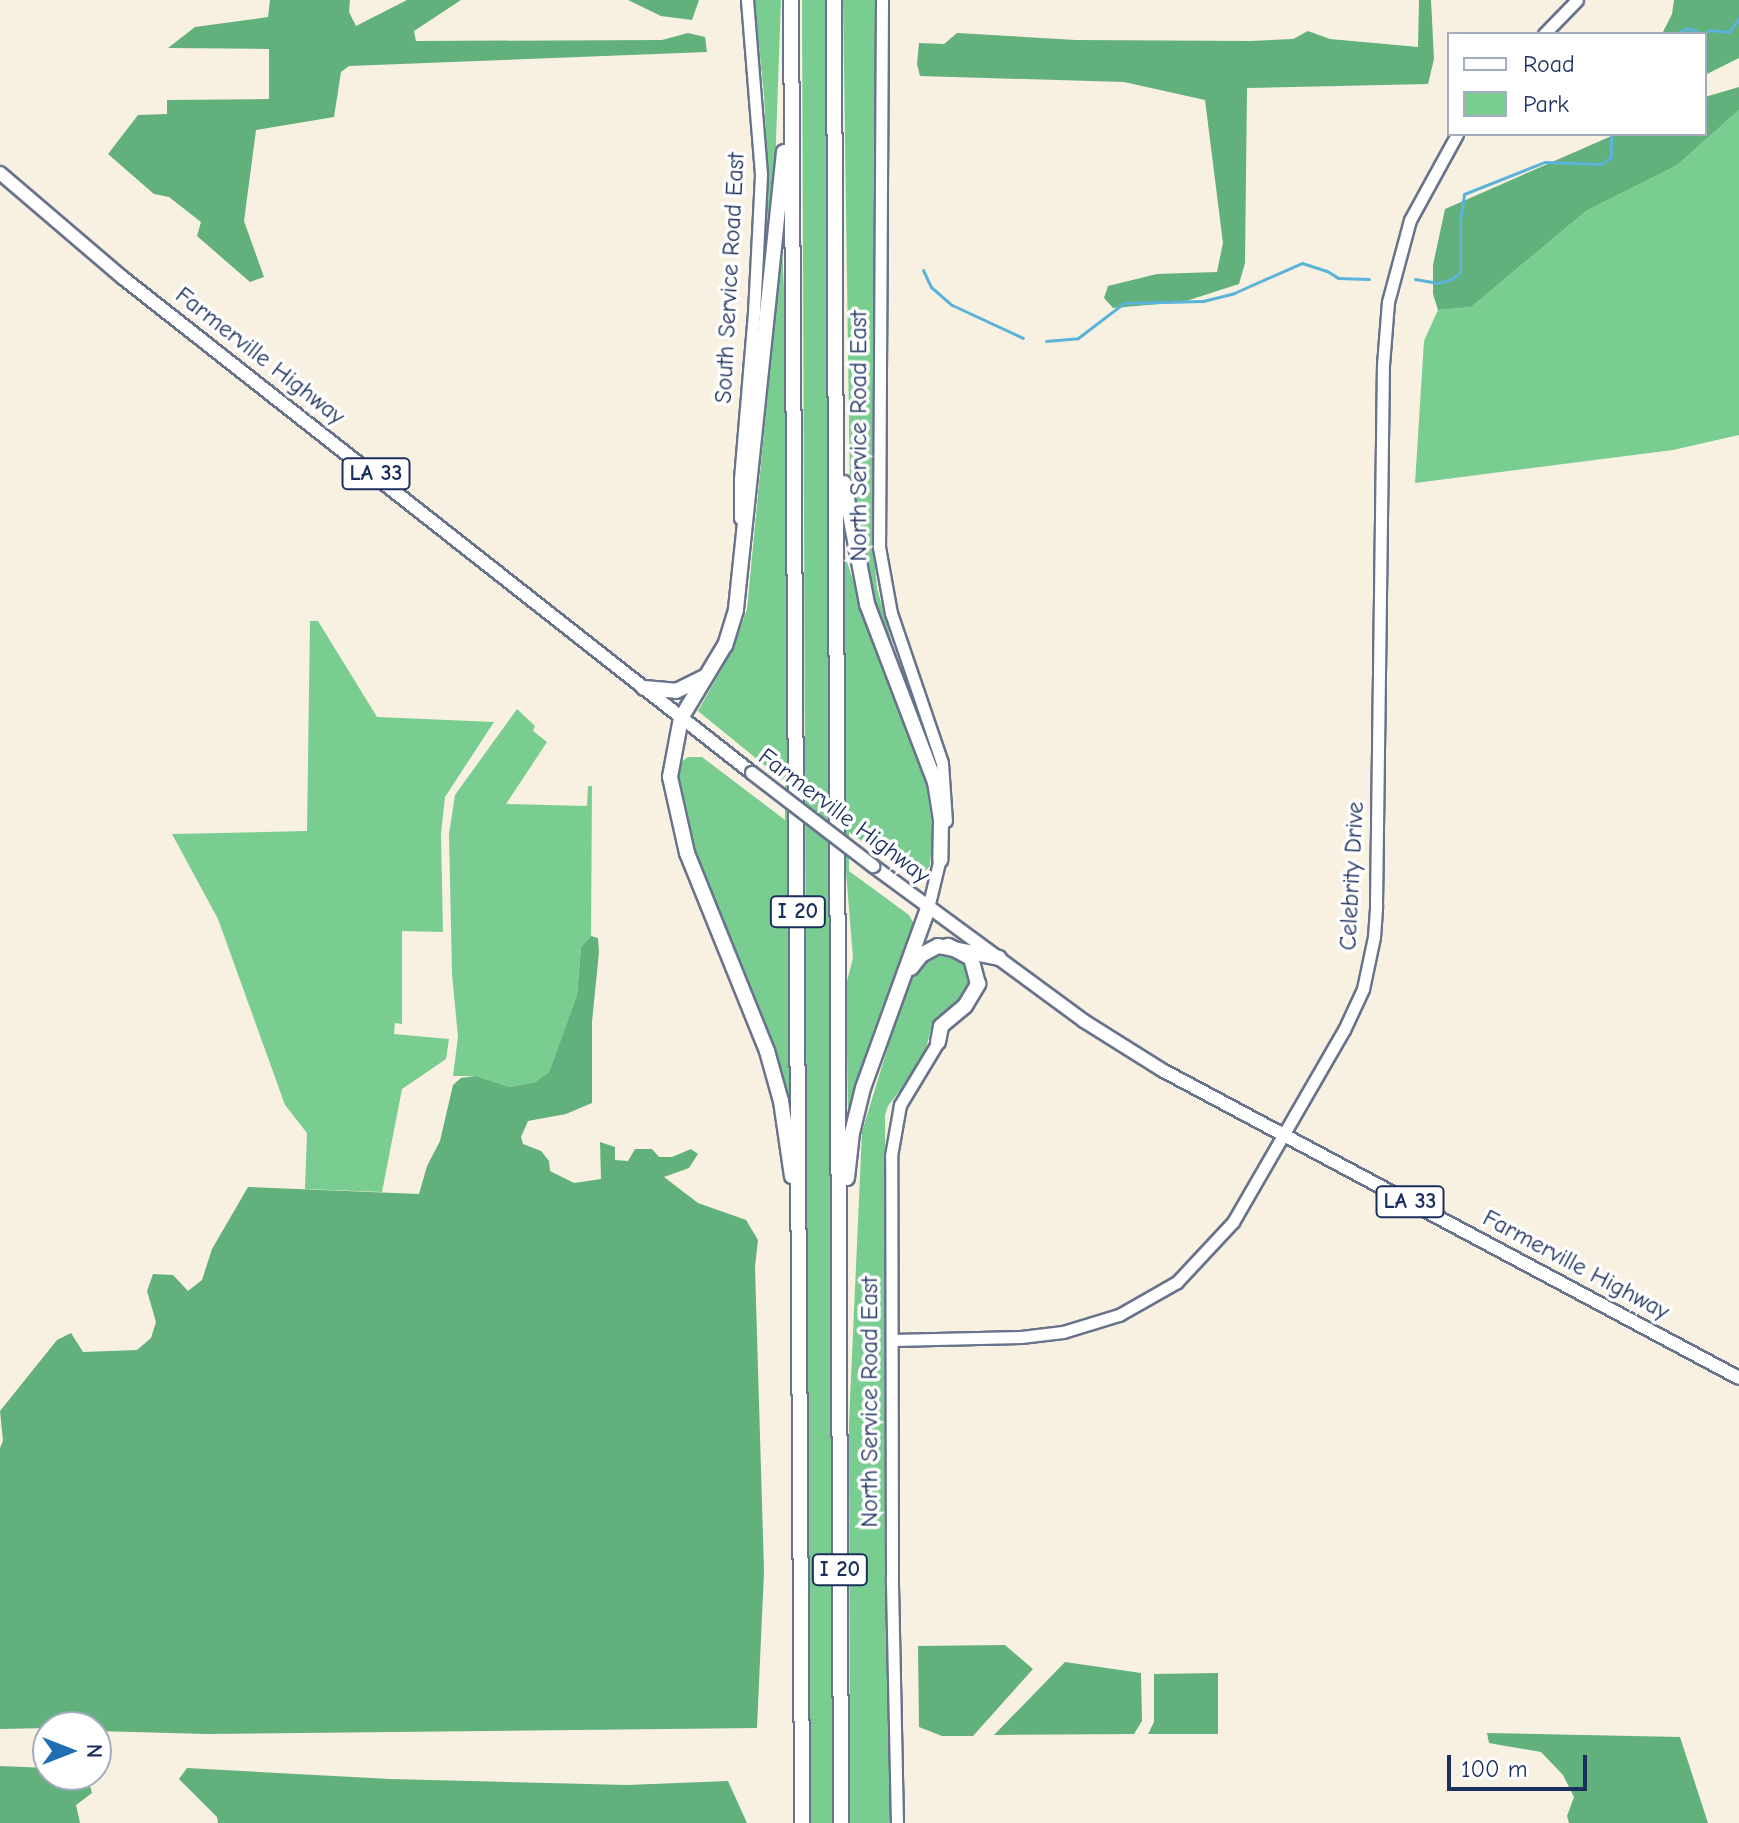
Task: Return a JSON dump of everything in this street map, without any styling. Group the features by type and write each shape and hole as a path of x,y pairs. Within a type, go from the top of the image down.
{"highway":[{"name":"I 20","path":"791,0 802,1823"},
{"name":"I 20","path":"834,0 841,1823"},
{"path":"791,84 731,628 681,718 670,777 679,829 704,901 767,1051 781,1101 800,1212"},
{"path":"837,451 867,604 935,782 941,821 940,860"},
{"path":"644,688 676,691 707,675"},
{"path":"839,1318 852,1133 863,1088 928,908"},
{"path":"901,985 921,955 938,946 999,958"},
{"path":"938,1042 941,1026 965,1006 978,984 971,958 948,946"}],"main road":[{"name":"Farmerville Highway","path":"0,173 123,278 681,718 928,908 1084,1021 1162,1070 1284,1137 1739,1378"}],"street":[{"name":"South Service Road East","path":"741,559 740,479 754,313 761,174 747,0"},
{"name":"North Service Road East","path":"882,0 879,547 891,613 942,763 946,816 940,860 928,908"},
{"path":"1546,32 1577,0"},
{"name":"Celebrity Drive","path":"893,1340 1038,1336 1089,1326 1133,1309 1177,1282 1233,1222 1284,1137 1363,989 1374,937 1384,336 1391,288 1410,220 1456,136"},
{"name":"North Service Road East","path":"897,1823 892,1577 892,1139 900,1105 938,1042"}],"green space":[{"path":"270,0 350,0 349,12 356,26 407,0 461,0 414,31 416,41 662,40 688,33 705,37 707,52 349,66 341,72 334,117 256,130 244,221 264,277 250,282 197,236 201,222 169,197 154,194 108,154 138,115 167,114 167,100 269,99 269,49 168,48 195,27 268,17"},
{"path":"628,0 699,0 692,20 661,16"},
{"path":"754,0 781,0 774,197 764,300 767,157"},
{"path":"802,0 826,0 833,1823 809,1823"},
{"path":"843,0 876,0 872,534 877,588 900,672 877,618 850,490"},
{"path":"1419,0 1431,0 1434,59 1428,84 1247,88 1245,263 1239,284 1183,302 1113,308 1104,298 1108,286 1157,274 1217,272 1223,243 1205,100 1124,82 920,76 917,64 919,43 944,44 957,33 1076,40 1251,41 1293,39 1308,31 1330,39 1418,47"},
{"path":"1674,0 1739,0 1739,58 1707,74 1707,32 1663,32 1672,14"},
{"path":"1739,87 1739,110 1676,166 1586,211 1471,307 1438,310 1433,294 1433,265 1445,209 1611,136 1707,136 1707,96"},
{"path":"1739,110 1739,435 1673,450 1415,483 1424,341 1438,310 1471,307 1586,211 1676,166"},
{"path":"782,244 786,335 790,1109 700,874 675,788 678,764 688,757 702,757 785,820 785,782 698,711 733,649 747,609"},
{"path":"844,553 866,618 921,751 933,829 930,866 923,873 912,875 849,832 849,871 909,915 915,926 848,1119 846,985 853,958 846,872"},
{"path":"310,621 318,621 377,717 494,722 445,797 441,834 443,932 402,931 402,1024 395,1023 394,1034 449,1039 446,1059 402,1089 382,1192 305,1189 307,1133 285,1105 218,919 172,834 307,831"},
{"path":"517,709 535,726 533,731 547,742 506,804 587,806 588,786 592,786 591,936 581,947 577,995 549,1072 535,1082 510,1087 476,1076 453,1076 458,1037 452,974 449,834 455,795"},
{"path":"591,936 598,938 592,1022 592,1103 566,1114 528,1121 521,1137 523,1144 541,1151 549,1161 550,1171 574,1183 601,1179 600,1142 615,1147 615,1160 628,1161 635,1149 652,1149 659,1157 672,1157 691,1149 698,1154 689,1168 664,1177 698,1203 746,1220 758,1240 755,1267 764,1571 757,1728 207,1734 112,1731 112,1711 32,1711 32,1728 0,1729 0,1448 3,1441 0,1411 57,1340 71,1333 83,1352 137,1350 151,1338 156,1322 147,1291 153,1274 173,1275 188,1291 202,1280 212,1249 248,1187 419,1194 427,1166 440,1141 453,1085 461,1078 476,1076 510,1087 535,1082 549,1072 577,995 581,947"},
{"path":"932,953 959,953 975,973 959,1007 931,1029 923,1060 888,1106 885,1115 891,1823 850,1823 849,1423 862,1132 910,974"},
{"path":"1005,1645 1033,1669 973,1736 942,1736 919,1727 918,1646"},
{"path":"1065,1662 1141,1673 1142,1721 1134,1734 994,1735"},
{"path":"1218,1673 1218,1734 1148,1734 1154,1722 1154,1674"},
{"path":"1487,1733 1680,1737 1708,1823 1569,1823 1567,1816 1574,1797 1563,1775 1541,1752 1489,1743"},
{"path":"0,1766 32,1767 32,1791 91,1791 76,1805 80,1823 0,1823"},
{"path":"187,1768 390,1779 627,1785 728,1781 747,1823 218,1823 217,1817 179,1779"}],"waterway":[{"path":"1706,32 1729,32 1739,18"},
{"path":"1680,32 1688,28 1697,32"},
{"path":"1415,279 1437,283 1450,280 1460,273 1460,220 1464,194 1545,162 1601,164 1611,157 1611,136"},
{"path":"1046,341 1078,338 1124,303 1203,301 1234,293 1302,263 1338,278 1369,279"},
{"path":"923,270 931,287 952,305 1023,338"}]}
